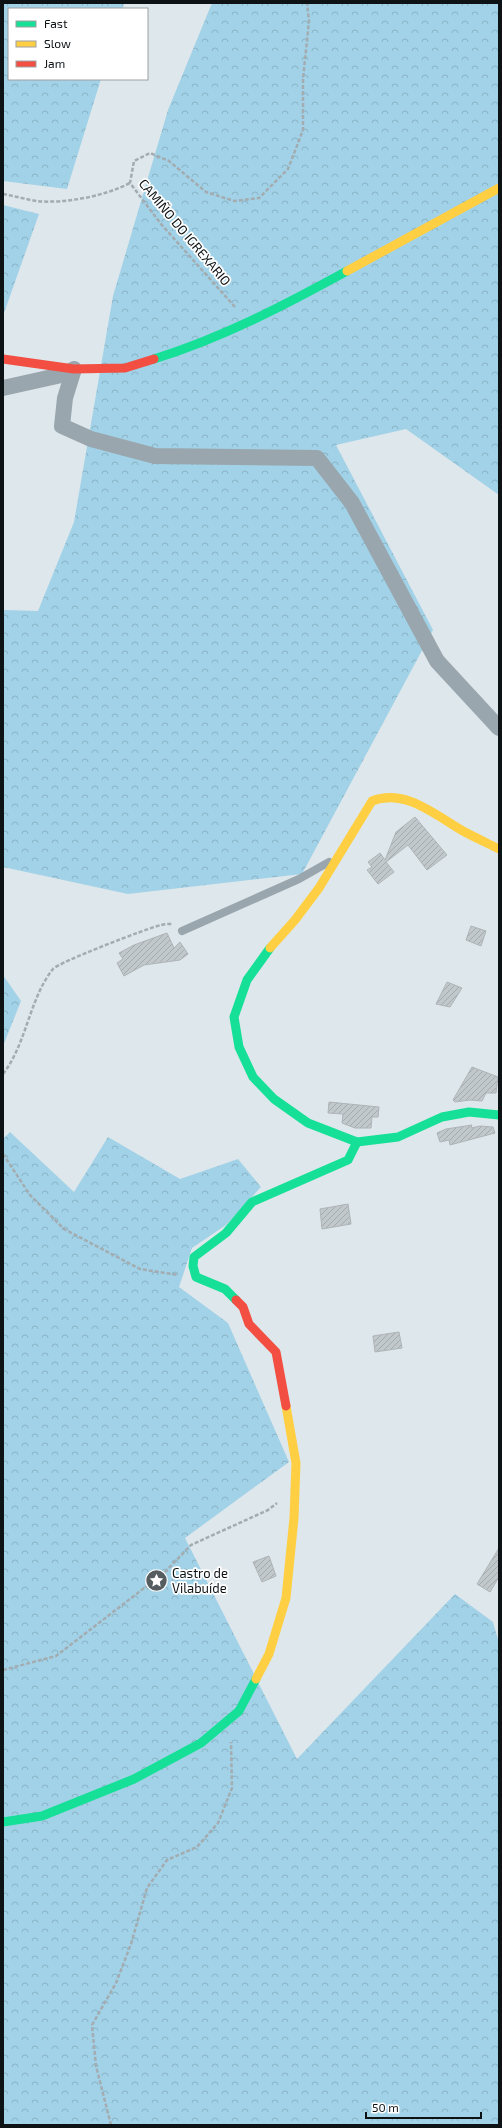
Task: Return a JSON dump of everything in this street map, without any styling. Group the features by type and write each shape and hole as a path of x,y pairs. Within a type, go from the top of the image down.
{"street":[{"path":"3,359 74,369 125,368 194,347 288,304 499,188"},
{"path":"3,388 57,376 74,369"},
{"path":"74,369 65,398 62,426 90,439 155,456 317,458 352,503 436,661 499,728"},
{"path":"499,849 463,831 428,809 396,796 382,797 372,801 362,813 341,854 295,920 265,953 246,980 234,1017 239,1047 253,1077 274,1099 308,1123 357,1142 398,1137 442,1117 469,1112 499,1115"},
{"path":"3,1822 42,1816 134,1779 201,1743 238,1711 269,1654 286,1598 296,1463 276,1352 249,1324 243,1307 225,1289 196,1277 193,1266 194,1257 226,1233 252,1202 348,1160 357,1142"}],"lane":[{"path":"182,931 299,879 341,854"}],"path":[{"name":"CAMIÑO DO IGREXARIO","path":"249,323 161,224 130,183 134,161 150,153 169,161 206,192 234,201 259,198 288,169 303,130 303,79 309,21 308,3"},
{"path":"3,194 37,201 83,198 115,190 130,183"},
{"path":"3,1074 12,1062 42,988 54,967 105,945 155,927 175,924"},
{"path":"3,1154 30,1195 64,1229 140,1269 196,1277"},
{"path":"3,1670 56,1656 165,1572 191,1545 268,1510 295,1490"},
{"path":"111,2125 96,2066 92,2025 116,1983 130,1944 147,1888 167,1860 197,1847 218,1823 232,1788 230,1718"}],"green space":[{"path":"3,3 124,3 123,8 8,8 8,80 101,80 67,189 3,181"},
{"path":"212,3 499,3 499,495 406,429 336,445 433,630 302,874 128,894 3,867 3,610 38,611 74,522 113,296 168,110"},
{"path":"3,205 39,214 3,316"},
{"path":"3,975 21,1001 3,1046"},
{"path":"10,1132 74,1192 108,1137 180,1179 238,1159 261,1187 226,1225 192,1248 179,1287 228,1323 289,1462 185,1538 297,1759 455,1594 493,1622 499,1643 499,2125 3,2125 3,1139"}],"building":[{"path":"415,817 447,855 427,870 408,845 386,862 394,872 378,884 367,870 372,867 368,862 380,853 385,860 396,832"},
{"path":"471,926 486,931 481,946 466,940"},
{"path":"167,933 174,948 180,942 188,954 180,960 144,965 124,976 117,963 123,959 119,953 134,945"},
{"path":"447,982 462,988 450,1007 436,1004"},
{"path":"472,1067 498,1077 496,1093 486,1093 482,1101 470,1100 455,1102 453,1100"},
{"path":"329,1102 379,1107 378,1117 372,1117 371,1128 355,1128 342,1123 343,1114 328,1113"},
{"path":"472,1125 471,1128 480,1126 493,1127 495,1133 450,1145 449,1140 440,1142 437,1133 446,1129"},
{"path":"348,1204 351,1224 322,1229 320,1209"},
{"path":"399,1332 402,1348 375,1352 373,1336"},
{"path":"499,1548 499,1577 490,1592 477,1584"},
{"path":"269,1556 276,1576 262,1582 253,1562"}],"traffic: fast":[{"path":"154,359 179,351 229,331 277,308 347,271"},
{"path":"270,948 247,980 234,1017 239,1047 253,1077 274,1099 308,1123 357,1142 398,1137 442,1117 469,1112 499,1115"},
{"path":"236,1300 225,1289 196,1277 193,1266 194,1257 226,1233 252,1202 348,1160 357,1142"},
{"path":"3,1822 42,1816 134,1779 201,1743 239,1711 256,1679"}],"traffic: slow":[{"path":"347,271 499,188"},
{"path":"270,948 295,920 319,888 372,801 384,798 396,798 419,805 463,831 499,849"},
{"path":"256,1679 269,1654 286,1598 294,1518 296,1463 286,1406"}],"traffic: jam":[{"path":"3,359 74,369 125,368 154,359"},
{"path":"236,1300 243,1307 249,1324 276,1352 286,1406"}],"place":[{"name":"Castro de Vilabuíde","path":"156,1580"}]}
